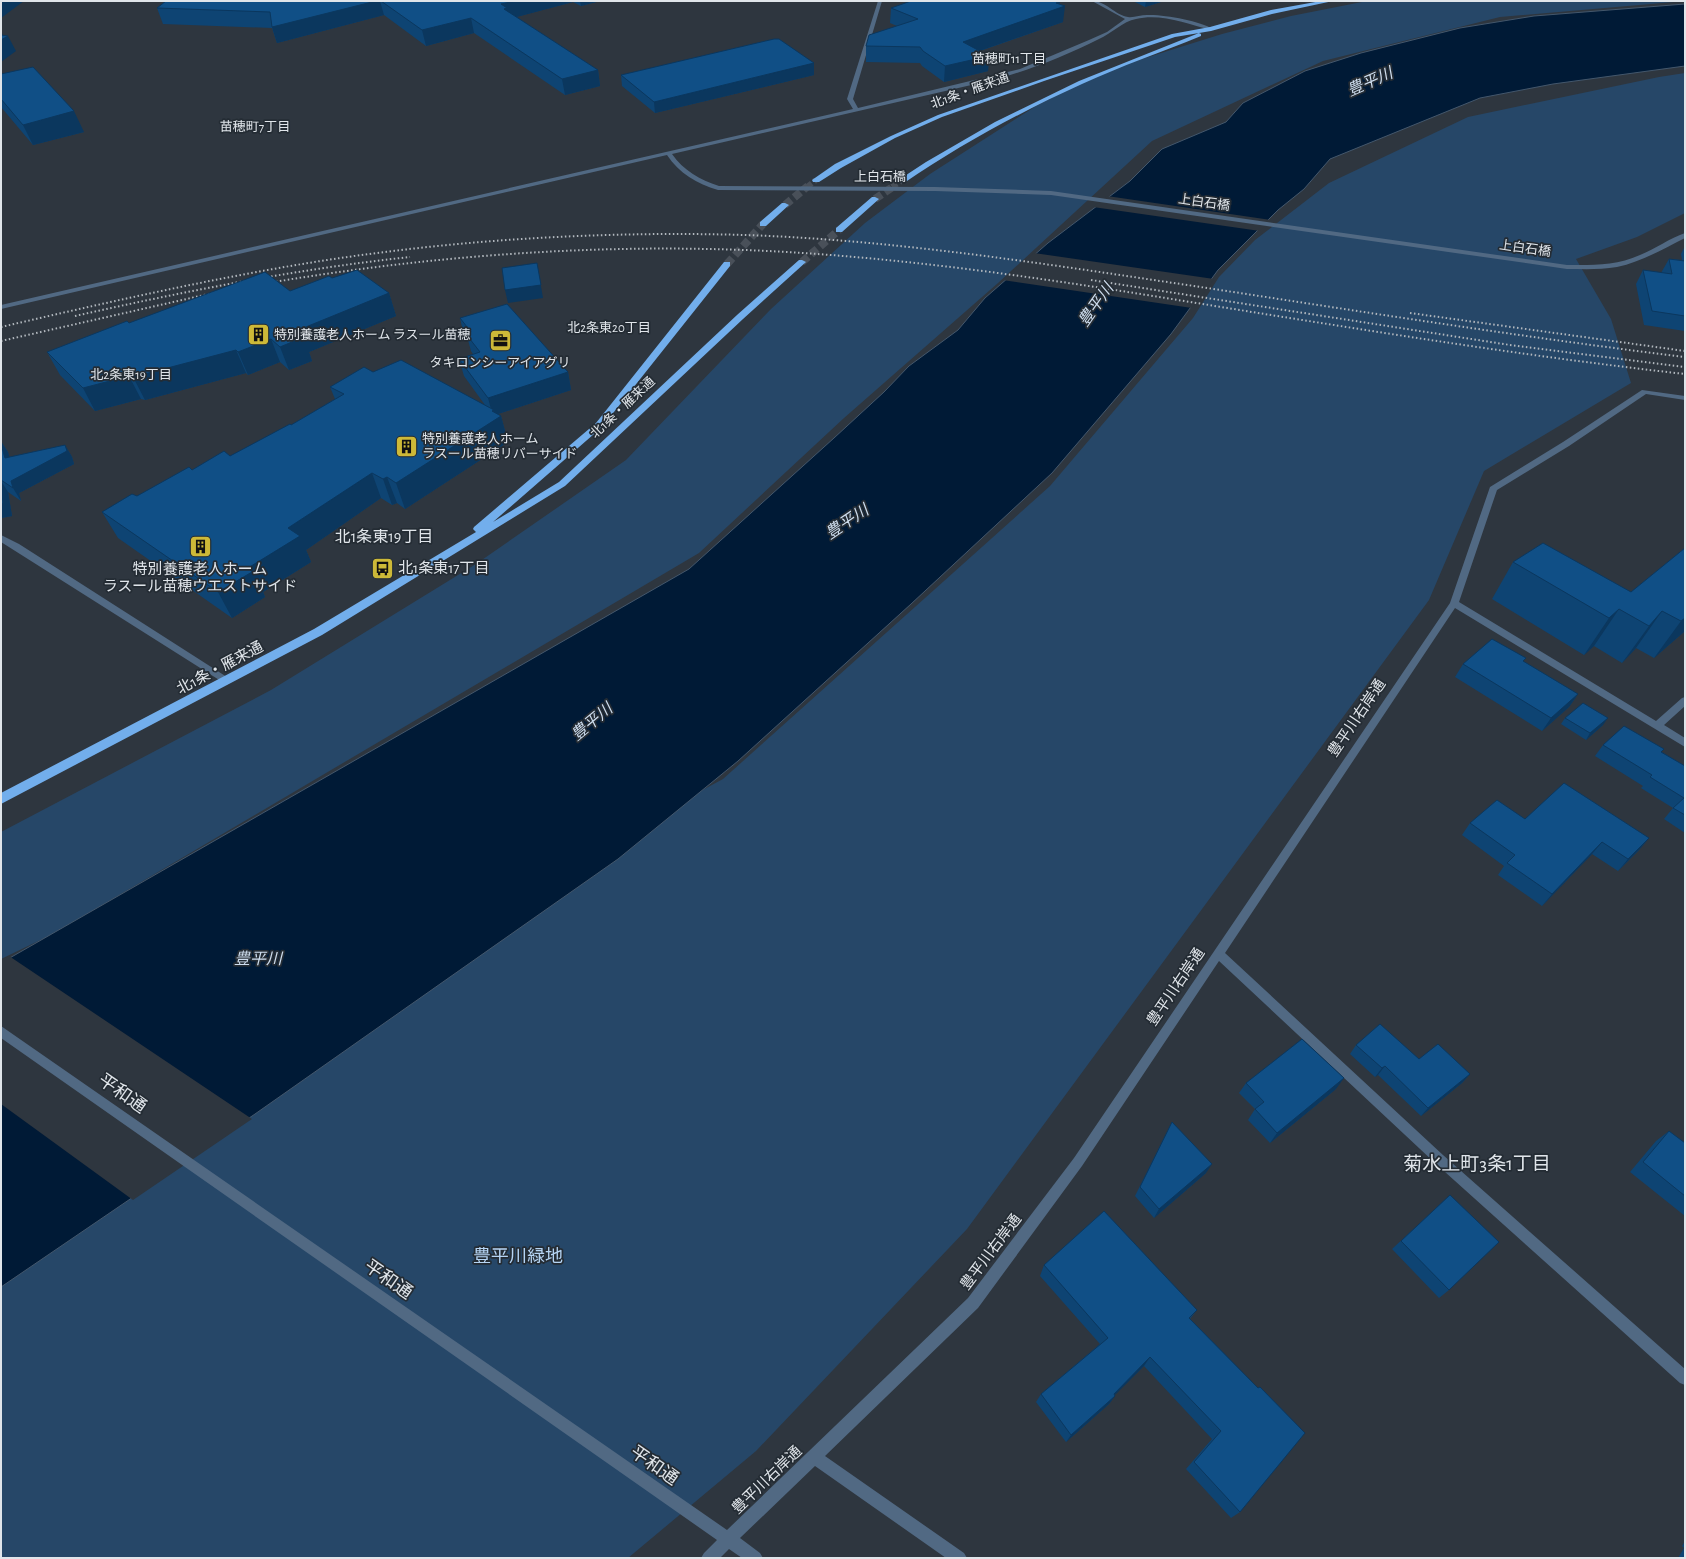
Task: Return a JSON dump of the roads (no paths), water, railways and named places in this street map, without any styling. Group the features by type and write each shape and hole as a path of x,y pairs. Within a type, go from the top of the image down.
{"highway":[{"name":"北1条・雁来通","path":"816,180 838,166 892,137 940,116 1174,35 1211,29 1271,12 1330,1"},
{"name":"北1条・雁来通","path":"901,181 997,122 1081,82 1192,40 1211,29"},
{"path":"839,230 875,199"},
{"path":"763,224 785,205"},
{"name":"北1条・雁来通","path":"1,799 318,632 562,484 740,317 802,262"},
{"name":"北1条・雁来通","path":"448,554 599,425 726,264"}],"street":[{"path":"856,110 850,99 880,1"},
{"path":"1094,1 1128,19"},
{"path":"1,307 1003,76 1054,58 1110,32 1128,19 1153,16 1168,17 1211,29"},
{"name":"上白石橋","path":"670,154 676,164 700,182 718,188 998,190 1051,193 1567,267 1618,265 1685,235"},
{"name":"豊平川右岸通","path":"709,1558 973,1303 1078,1162 1454,603 1493,489 1566,444 1645,392 1685,398"},
{"path":"1,538 16,546 227,681"},
{"path":"1454,603 1685,743"},
{"path":"1657,726 1685,700"},
{"path":"1218,953 1439,1159 1685,1378"},
{"name":"平和通","path":"1,1032 754,1558"},
{"path":"814,1457 959,1558"}],"water":[{"name":"豊平川","path":"1685,4 1685,66 1553,84 1480,98 1330,159 1304,189 1278,210 1218,270 1171,334 1052,473 911,604 738,761 618,859 255,1114 1,1287 1,963 689,569 884,392 909,366 958,330 985,298 1048,243 1130,181 1162,149 1226,122 1243,103 1305,71 1361,53 1460,28 1534,16"}],"tunnel":[{"path":"807,187 816,180"},
{"path":"892,187 901,181"},
{"path":"785,205 808,186"},
{"path":"875,199 894,186"},
{"path":"727,264 763,224"},
{"path":"802,262 839,230"}],"railway":[{"path":"1,327 204,282 327,260 379,253 536,238 640,234 693,234 745,235 858,242 970,254 1082,269 1501,332 1685,357"},
{"path":"268,283 393,265 455,258 517,254 580,250 642,249 768,251 889,260 1071,283 1468,346 1685,374"},
{"path":"75,316 158,298 284,274 410,257"},
{"path":"1091,280 1510,345 1685,367"},
{"path":"1,341 213,293"},
{"path":"1410,313 1685,351"}],"place":[{"name":"特別養護老人ホーム ラスール苗穂","path":"259,335"},
{"name":"タキロンシーアイアグリ","path":"500,341"},
{"name":"特別養護老人ホーム ラスール苗穂リバーサイド","path":"406,446"},
{"name":"特別養護老人ホーム ラスール苗穂ウエストサイド","path":"200,546"},
{"name":"北1条東17丁目","path":"382,568"}],"district":[{"name":"苗穂町11丁目","path":"1009,59"},
{"name":"苗穂町7丁目","path":"255,127"},
{"name":"北2条東20丁目","path":"609,328"},
{"name":"北2条東19丁目","path":"131,375"},
{"name":"北1条東19丁目","path":"384,537"},
{"name":"菊水上町3条1丁目","path":"1477,1164"}],"park label":[{"name":"豊平川緑地","path":"518,1257"}]}
